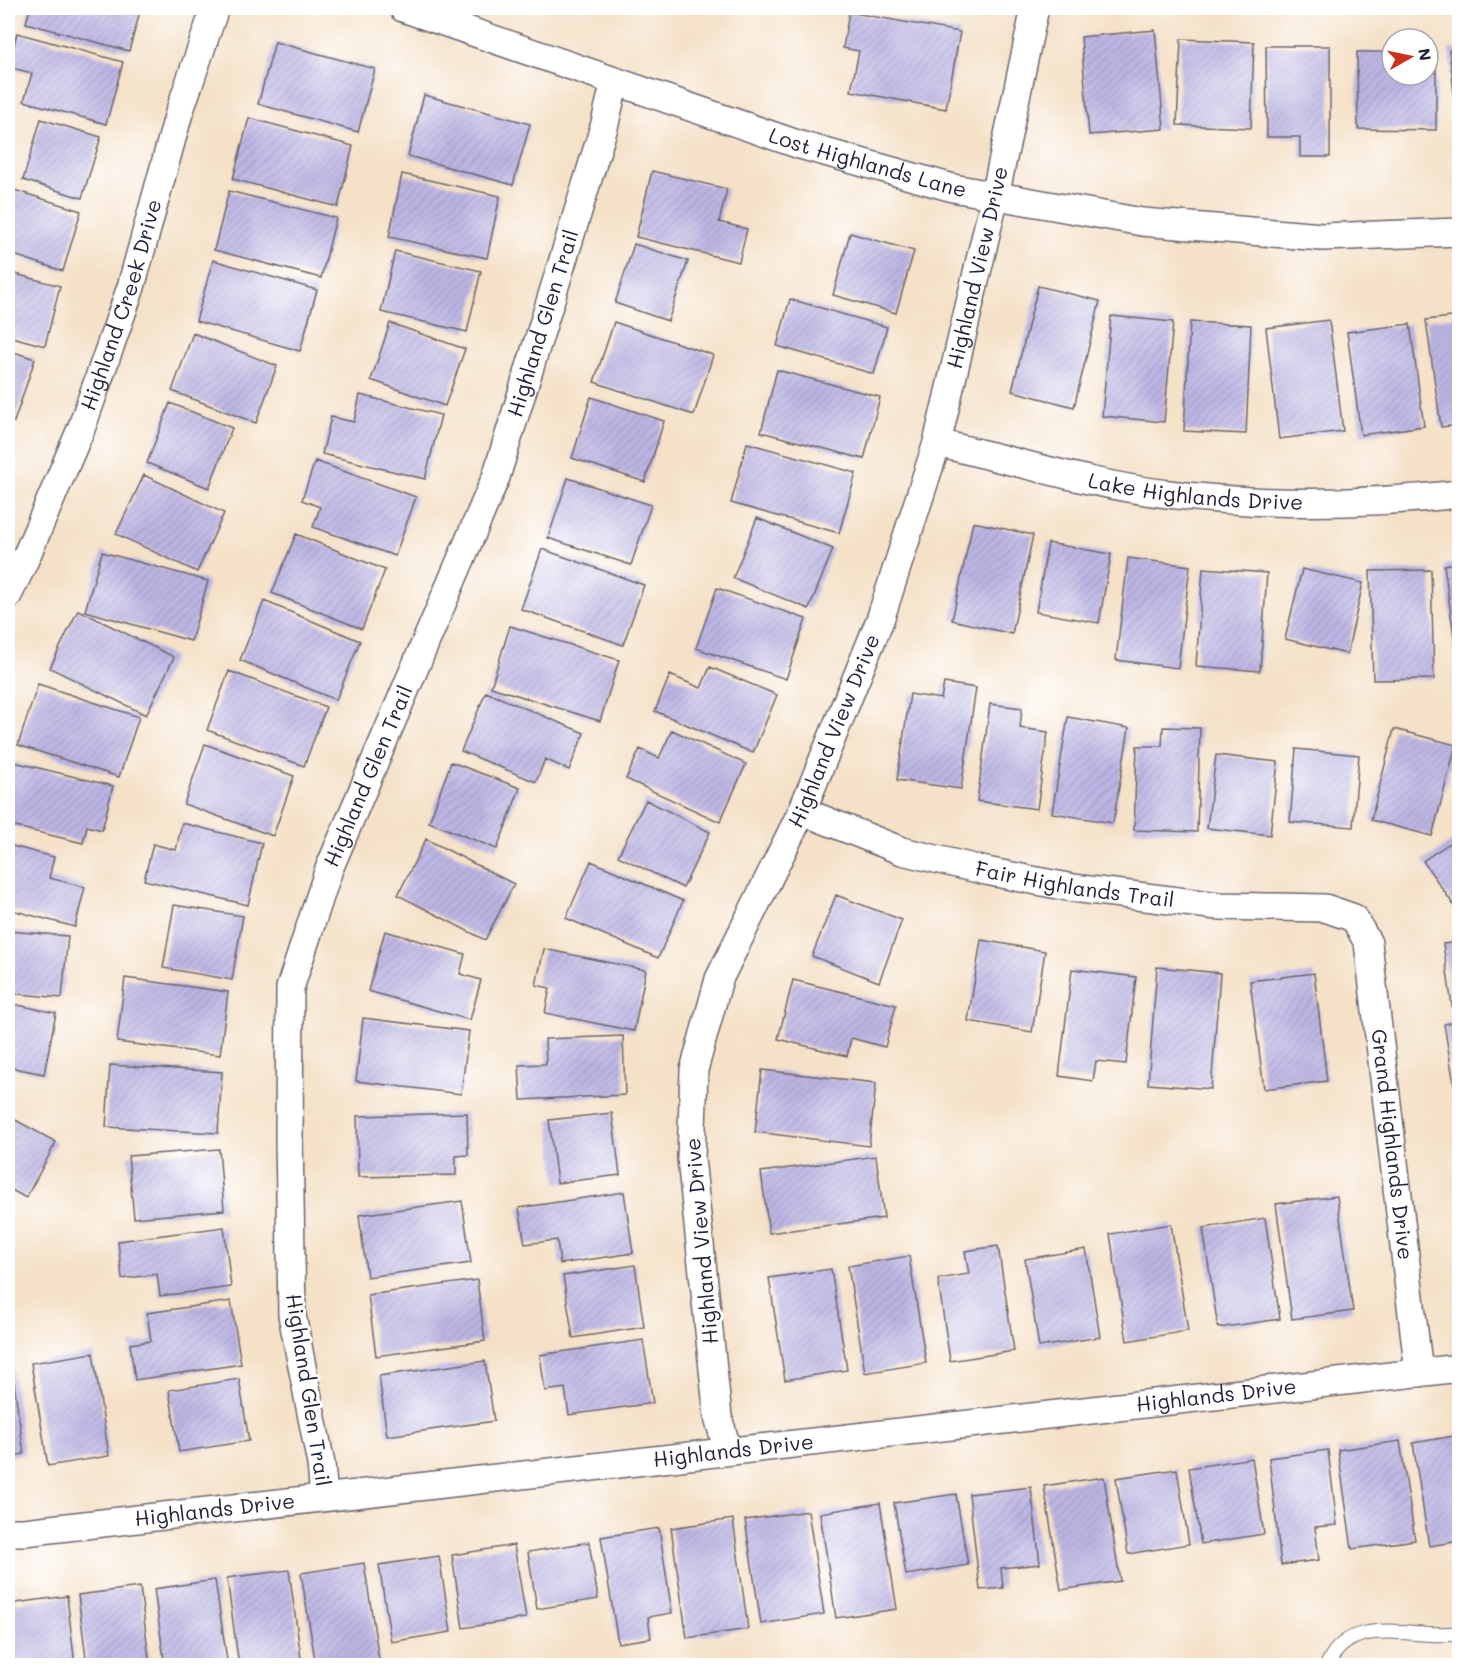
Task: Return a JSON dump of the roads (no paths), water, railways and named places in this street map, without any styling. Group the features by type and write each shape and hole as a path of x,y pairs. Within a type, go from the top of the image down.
{"street":[{"name":"Highland Creek Drive","path":"8,595 81,429 131,287 179,113 214,8"},
{"name":"Lost Highlands Lane","path":"403,8 800,146 952,188 1142,222 1322,237 1460,232"},
{"name":"Highland View Drive","path":"728,1451 718,1417 691,1158 694,1070 719,979 802,811 880,620 937,443 995,196 1035,8"},
{"name":"Highland Glen Trail","path":"324,1497 321,1464 292,1316 289,1137 290,988 329,869 496,477 604,127 615,81"},
{"name":"Lake Highlands Drive","path":"937,443 1106,483 1167,494 1308,504 1398,501 1460,494"},
{"name":"Fair Highlands Trail","path":"802,811 902,851 1062,886 1218,906 1325,908 1354,918"},
{"name":"Grand Highlands Drive","path":"1354,918 1368,944 1419,1373"},
{"name":"Highlands Drive","path":"8,1532 1460,1368"}],"lane":[{"path":"1327,1665 1340,1648 1352,1638 1366,1632 1377,1630 1443,1635 1460,1633"}]}
